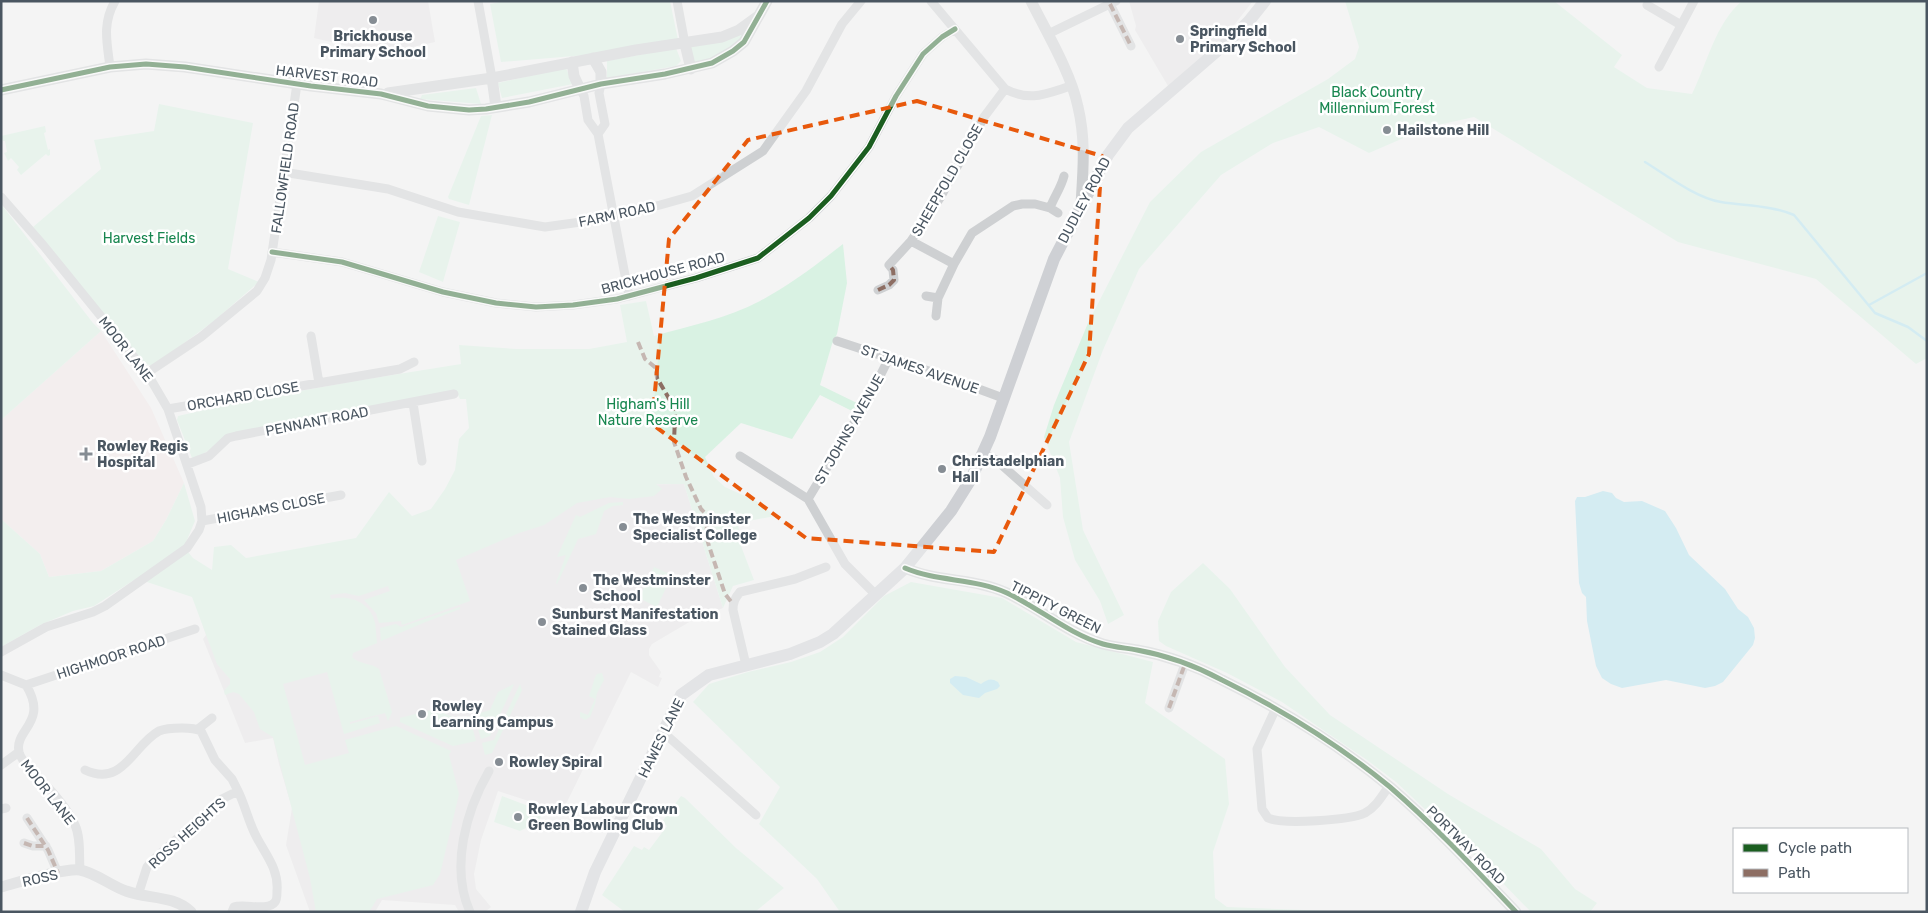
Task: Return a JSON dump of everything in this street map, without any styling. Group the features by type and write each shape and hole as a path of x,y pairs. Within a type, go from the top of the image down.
{"main road":[{"name":"DUDLEY ROAD","path":"905,568 951,512 984,452 1054,259 1108,155 1128,128 1232,38 1265,1"},
{"name":"HAWES LANE","path":"580,912 595,872 681,695 710,674 790,654 820,642 833,634 905,568"}],"street":[{"path":"110,67 106,28 108,14 115,1"},
{"path":"478,1 496,107"},
{"path":"677,1 690,69"},
{"name":"HARVEST ROAD","path":"1,90 110,67 146,64 185,67 297,84 381,94 428,106 469,110 496,107 529,102 601,84 690,69 712,63 734,51 744,42 768,1"},
{"name":"FARM ROAD","path":"283,172 388,189 458,212 545,227 614,216 692,196 763,151 806,92 842,24 860,1"},
{"path":"932,1 1005,89 1014,94 1030,97 1040,96 1071,86"},
{"path":"1031,1 1048,34 1078,106 1084,150 1081,204"},
{"path":"1659,67 1694,1"},
{"path":"1048,34 1113,3 1131,46"},
{"path":"1648,5 1681,25"},
{"name":"HARVEST ROAD","path":"381,94 492,78 593,58 722,38 760,15"},
{"name":"BRICKHOUSE ROAD","path":"272,252 342,262 443,292 496,303 536,307 573,305 629,296 696,278 758,258 809,218 831,196 869,148 896,96 923,54 942,37 955,29"},
{"path":"593,58 601,72 600,93 605,124 598,134"},
{"path":"572,62 574,76 584,96 588,120 598,134 629,296"},
{"name":"FALLOWFIELD ROAD","path":"147,373 201,336 257,291 265,278 272,252 297,84"},
{"name":"SHEEPFOLD CLOSE","path":"878,290 889,285 894,280 893,270 889,266 911,241 940,198 984,117 1005,89"},
{"path":"936,316 938,298 954,264 972,233 1013,206 1028,203 1054,211 1054,196 1061,187 1064,176"},
{"name":"MOOR LANE","path":"1,197 43,245 147,373 168,409 188,464 201,507 202,521"},
{"path":"911,241 954,264"},
{"path":"926,296 938,298"},
{"name":"ORCHARD CLOSE","path":"311,336 319,383"},
{"name":"ST JAMES AVENUE","path":"837,340 1002,398"},
{"name":"ST JOHNS AVENUE","path":"808,499 869,398 889,358"},
{"name":"ORCHARD CLOSE","path":"168,409 400,370 414,362"},
{"name":"PENNANT ROAD","path":"188,464 209,456 228,438 454,394"},
{"path":"413,403 422,461"},
{"path":"984,452 996,460 1047,505"},
{"path":"740,456 808,499 845,564 876,595"},
{"name":"HIGHAMS CLOSE","path":"202,521 341,495"},
{"path":"1,652 46,627 93,612 105,606 187,548 199,530 202,521"},
{"path":"746,665 733,610 733,604 740,592 795,579 826,567"},
{"name":"TIPPITY GREEN","path":"905,568 919,574 1007,593 1078,633 1103,644 1138,650"},
{"name":"HIGHMOOR ROAD","path":"26,685 195,630"},
{"name":"PORTWAY ROAD","path":"1138,650 1185,664 1221,679 1276,708 1337,748 1389,786 1428,821 1516,912"},
{"path":"1169,708 1185,664"},
{"path":"1,675 26,685"},
{"name":"MOOR LANE","path":"26,685 32,697 35,710 34,717 20,743 19,752 23,760 48,787 74,823 78,831 80,870"},
{"path":"1276,708 1257,749 1262,809 1268,818 1292,822 1352,817 1365,812 1379,802 1389,786"},
{"path":"85,770 95,779 112,772 132,759 151,737 160,730 170,728 198,729 212,718"},
{"name":"ROSS HEIGHTS","path":"138,894 147,867 154,859 222,799 238,791 232,778 215,760 198,729"},
{"path":"663,732 752,812 756,801"},
{"path":"1,765 19,752"},
{"path":"470,912 461,880 462,851 472,810 489,771"},
{"path":"232,912 234,907 238,905 261,907 275,903 278,880 272,864 256,836 238,791"},
{"path":"27,818 46,846 58,873"},
{"path":"24,843 33,846 46,846"},
{"path":"80,870 125,891 165,898 186,907 191,912"},
{"name":"ROSS","path":"1,887 58,873 80,870"}],"highlighted area":[{"path":"917,101 1102,156 1089,354 994,552 806,538 652,424 669,239 748,140"}],"shaded area":[{"name":"Brickhouse Primary School","path":"319,1 428,1 435,42 381,54 314,38"},
{"name":"Springfield Primary School","path":"1129,1 1253,1 1227,34 1168,86 1135,30 1136,26"},
{"name":"Rowley Regis Hospital","path":"101,331 151,408 184,483 166,520 153,541 101,571 49,577 40,554 1,519 1,420"},
{"name":"Rowley Learning Campus","path":"684,484 723,608 691,621 652,644 649,649 649,655 661,672 659,677 662,678 658,687 631,672 562,812 498,791 481,840 474,874 476,889 491,907 485,912 459,912 455,905 382,900 375,912 310,912 286,845 292,808 273,738 245,743 203,639 206,635 200,617 570,485"}],"green space":[{"path":"505,1 670,1 678,40 611,53 501,62 490,4"},
{"name":"Black Country Millennium Forest","path":"1345,1 1554,1 1622,55 1614,67 1647,88 1692,94 1718,33 1733,10 1742,1 1927,1 1927,358 1916,364 1816,279 1678,242 1474,117 1429,127 1369,153 1319,127 1273,143 1221,175 1139,269 1103,350 1069,442 1083,530 1124,615 1108,624 1100,601 1075,560 1063,517 1060,478 1044,437 1054,405 1088,323 1150,202 1201,152 1328,79 1355,59 1359,47"},
{"path":"752,25 732,50 692,66 689,46"},
{"path":"676,48 681,61 676,66 607,78 607,61"},
{"path":"566,68 573,84 502,98 498,83"},
{"path":"476,88 481,104 420,99 422,95"},
{"name":"Harvest Fields","path":"159,104 253,123 228,269 259,282 214,321 153,366 143,363 33,227 101,169 94,140 154,131"},
{"path":"492,115 469,205 449,199 448,197 481,116"},
{"path":"45,126 46,132 44,133 48,150 50,149 50,155 46,154 21,175 17,170 19,167 11,158 8,161 4,153 7,152 5,141 3,141 1,136"},
{"path":"1,204 101,331 1,420"},
{"path":"438,216 460,222 443,282 419,272"},
{"name":"Higham's Hill Nature Reserve","path":"843,244 847,283 837,334 832,344 820,385 859,404 856,413 820,395 792,439 741,423 705,457 714,477 725,487 756,501 775,516 738,523 741,546 754,580 733,586 723,608 684,484 656,484 662,489 654,496 629,499 610,497 577,503 544,525 519,533 456,560 470,601 402,625 401,621 379,623 376,613 364,600 390,591 388,586 359,596 345,593 330,595 331,599 345,598 359,602 373,616 377,643 353,653 352,657 379,669 392,712 388,721 385,713 350,722 350,724 378,716 380,723 344,734 327,672 283,684 305,765 349,753 345,740 396,726 451,751 449,755 459,794 440,874 433,885 377,899 369,912 316,912 310,878 273,737 260,729 254,712 239,694 233,692 225,695 224,691 230,684 230,679 217,664 192,597 147,582 134,580 94,606 73,611 40,625 1,647 1,519 40,554 49,577 101,571 153,541 166,520 184,483 195,521 184,547 193,558 212,570 214,547 231,545 246,558 356,538 389,492 412,516 431,509 455,470 459,439 469,428 466,399 460,399 457,393 239,432 198,457 192,458 177,420 178,416 244,401 461,364 459,345 517,349 589,349 627,342 620,305 646,301 654,336 722,317 748,307 771,295"},
{"path":"623,502 623,505 613,506 604,511 596,534 578,539 557,584 566,555 557,557 576,515 580,517 609,503"},
{"path":"1203,563 1230,589 1285,667 1330,715 1448,794 1541,849 1575,889 1597,903 1590,912 1531,912 1490,870 1396,782 1367,760 1282,702 1227,673 1166,646 1159,641 1158,621 1171,592"},
{"path":"654,567 672,575 657,607 639,598"},
{"path":"911,582 1002,598 1076,642 1153,662 1145,703 1225,759 1229,804 1213,852 1215,898 1227,907 1359,912 840,912 817,879 759,824 780,787 693,702 709,684 791,662 820,652 843,637 884,596"},
{"path":"460,607 460,609 381,641 380,628 396,624 401,627"},
{"path":"602,673 604,680 597,693 590,717 585,720 580,717 580,712 588,715 595,699 589,696 594,681 597,674"},
{"path":"514,684 490,736 481,739 474,715 490,710 498,692"},
{"path":"520,684 522,690 492,753 485,755 482,743 494,740"},
{"path":"435,709 457,719 469,716 476,741 453,746 400,722 400,718"},
{"name":"Rowley Labour Crown Green Bowling Club","path":"502,796 544,812 533,830 526,828 520,831 494,822"},
{"path":"681,796 736,848 784,888 755,912 625,912 602,895 634,846 642,850 644,847 649,850 667,826 661,823"}],"water":[{"path":"1603,491 1612,493 1616,498 1624,502 1642,501 1665,511 1676,528 1689,555 1725,589 1738,609 1748,617 1754,628 1755,638 1753,645 1723,682 1705,688 1666,680 1622,688 1602,678 1596,666 1587,621 1586,597 1582,593 1579,583 1575,501 1577,497 1585,497"},
{"path":"955,676 966,677 981,684 988,680 993,680 998,682 1000,686 979,698 963,695 950,683 950,679"}],"waterway":[{"path":"1645,162 1681,185 1711,200 1767,208 1794,215 1875,313 1908,327 1927,341"},
{"path":"1869,305 1927,273"}],"marked path":[{"path":"1110,4 1131,46"},
{"path":"878,290 889,285 894,280 893,270 889,265"},
{"path":"638,342 645,359 656,368 657,378 674,407 674,442 686,477 701,509 708,516 706,535 709,546 725,594 733,604"},
{"path":"1169,708 1185,664"},
{"path":"27,818 48,850 58,873"},
{"path":"24,843 33,846 46,846"}],"cycle path":[{"path":"1,90 110,67 146,64 185,67 311,86 381,94 428,106 469,110 486,109 529,102 601,84 665,74 712,63 744,42 767,1"},
{"path":"272,252 342,262 443,292 496,303 536,307 573,305 617,299 696,278 758,258 809,218 831,196 869,147 896,96 923,54 942,37 955,29"},
{"path":"905,568 930,576 995,588 1019,599 1090,640 1148,652 1180,662 1202,670 1266,703 1330,742 1390,787 1439,832 1516,912"}],"place":[{"name":"Brickhouse Primary School","path":"373,20"},
{"name":"Springfield Primary School","path":"1180,39"},
{"name":"Hailstone Hill","path":"1387,130"},
{"name":"Rowley Regis Hospital","path":"86,454"},
{"name":"Christadelphian Hall","path":"942,469"},
{"name":"The Westminster Specialist College","path":"623,527"},
{"name":"The Westminster School","path":"583,588"},
{"name":"Sunburst Manifestation Stained Glass","path":"542,622"},
{"name":"Rowley Learning Campus","path":"422,714"},
{"name":"Rowley Spiral","path":"499,762"},
{"name":"Rowley Labour Crown Green Bowling Club","path":"518,817"}]}
